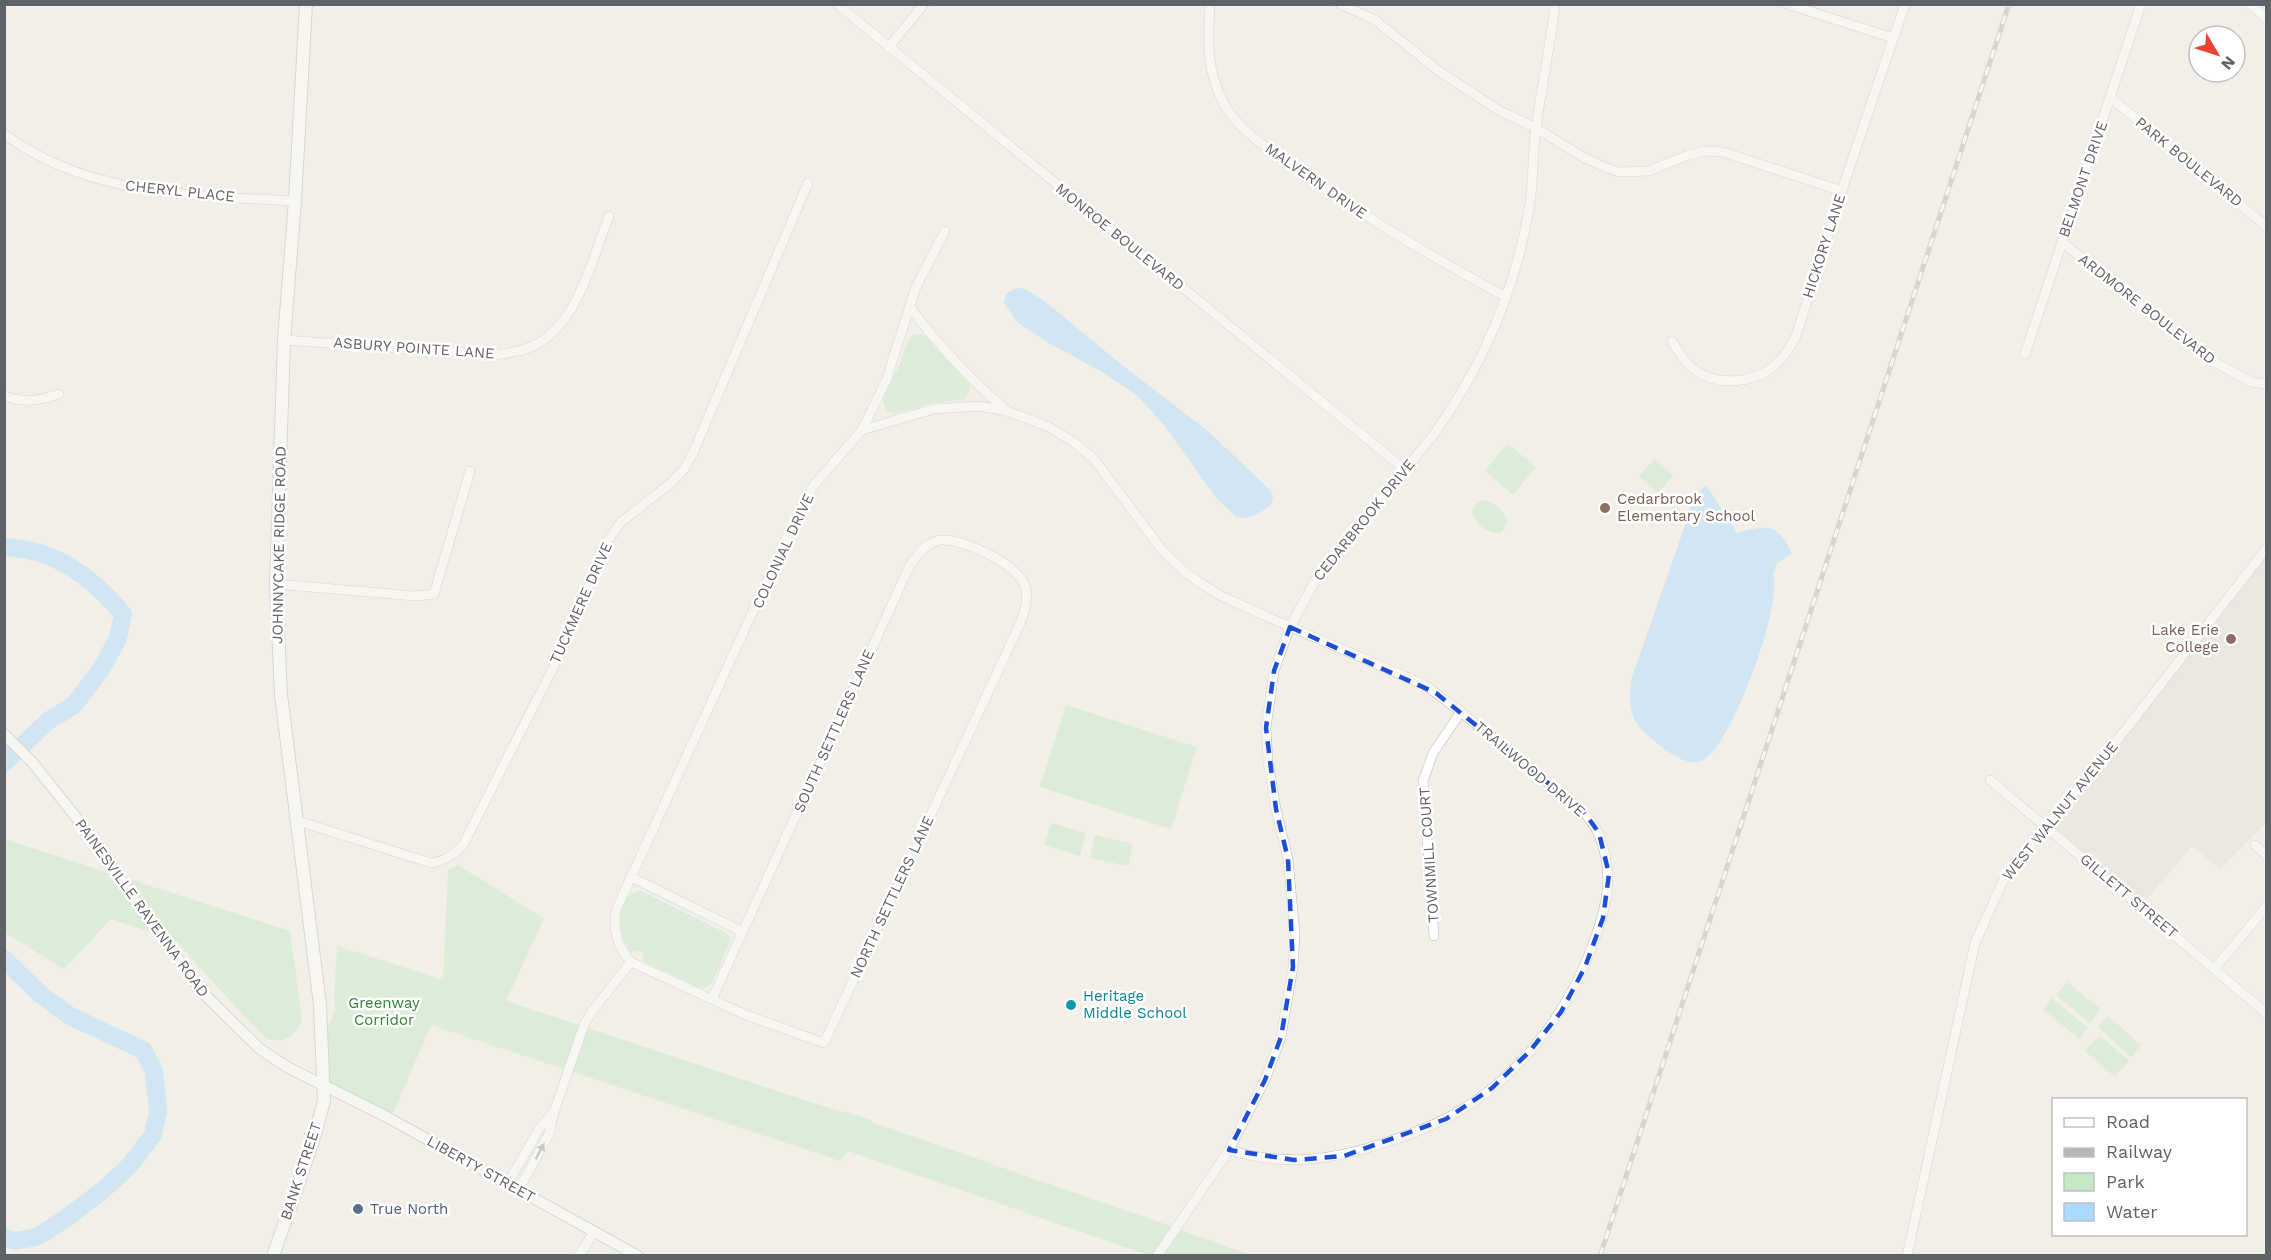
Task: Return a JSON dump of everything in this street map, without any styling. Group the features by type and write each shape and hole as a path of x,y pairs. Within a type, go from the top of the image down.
{"main road":[{"name":"JOHNNYCAKE RIDGE ROAD","path":"306,4 295,201 284,340 276,584 280,694 320,1005 323,1084"},
{"name":"BANK STREET","path":"273,1256 313,1141 324,1101 323,1084"}],"street":[{"name":"MONROE BOULEVARD","path":"837,4 1404,469"},
{"path":"888,48 924,4"},
{"name":"MALVERN DRIVE","path":"1210,4 1209,67 1224,105 1237,122 1256,139 1373,220 1431,256 1506,297"},
{"path":"1340,4 1375,20 1444,74 1500,111 1536,128 1583,157 1619,172 1649,171 1688,155 1705,151 1722,152 1842,191"},
{"name":"CEDARBROOK DRIVE","path":"1229,1150 1265,1080 1281,1036 1293,967 1295,934 1288,859 1268,761 1266,728 1274,671 1290,627 1308,592 1325,566 1434,434 1451,409 1490,339 1520,254 1529,207 1536,128 1547,70 1555,4"},
{"path":"1787,4 1893,38"},
{"name":"HICKORY LANE","path":"1672,341 1695,371 1725,381 1742,381 1758,376 1774,366 1786,353 1796,336 1905,4"},
{"name":"BELMONT DRIVE","path":"2025,354 2141,4"},
{"path":"2250,4 2266,18"},
{"name":"PARK BOULEVARD","path":"2111,98 2266,226"},
{"name":"CHERYL PLACE","path":"4,134 34,153 80,174 112,184 159,192 295,201"},
{"name":"TUCKMERE DRIVE","path":"295,820 431,863 452,855 463,845 559,656 578,614 602,549 621,522 671,483 684,469 693,453 808,183"},
{"name":"ASBURY POINTE LANE","path":"284,340 495,355 529,348 556,330 566,319 574,305 609,216"},
{"name":"COLONIAL DRIVE","path":"631,963 619,949 614,925 616,910 801,508 820,477 862,430 886,381 916,287 945,231"},
{"name":"ARDMORE BOULEVARD","path":"2062,242 2206,357 2251,382 2266,384"},
{"path":"909,306 936,342 978,386 1007,411"},
{"path":"4,396 24,401 39,401 59,394"},
{"path":"862,430 934,409 978,406 1007,411 1049,427 1076,443 1094,459 1162,550 1186,573 1221,596 1290,627"},
{"path":"276,584 415,596 434,594 470,471"},
{"name":"SOUTH SETTLERS LANE","path":"712,999 910,565 924,547 939,540 953,540 1006,564"},
{"name":"WEST WALNUT AVENUE","path":"1906,1256 1975,943 2004,879 2126,729 2266,549"},
{"name":"NORTH SETTLERS LANE","path":"631,963 746,1015 824,1043 1022,617 1027,599 1025,585 1013,568 1006,564"},
{"name":"TRAILWOOD DRIVE","path":"1229,1150 1253,1157 1294,1160 1344,1156 1446,1119 1492,1088 1529,1052 1561,1012 1586,967 1603,918 1609,874 1599,833 1584,812 1461,712 1425,685 1290,627"},
{"name":"TOWNMILL COURT","path":"1434,936 1435,920 1423,781 1433,753 1461,712"},
{"name":"PAINESVILLE RAVENNA ROAD","path":"7,737 32,762 95,841 138,905 205,995 260,1049 287,1067 323,1084"},
{"name":"GILLETT STREET","path":"1990,780 2266,1013"},
{"path":"2255,845 2266,855"},
{"path":"631,877 742,932"},
{"path":"2215,968 2266,907"},
{"path":"519,1189 549,1134 577,1041 593,1010 631,963"},
{"name":"LIBERTY STREET","path":"323,1084 638,1256"},
{"path":"508,1183 538,1129 554,1112"},
{"path":"1160,1251 1229,1150"},
{"path":"579,1256 594,1232"}],"highlighted area":[{"path":"1290,627 1436,693 1584,812 1599,833 1609,874 1603,918 1585,967 1561,1012 1529,1052 1492,1088 1446,1119 1344,1156 1294,1160 1229,1150 1265,1080 1281,1037 1293,967 1288,859 1276,809 1266,728 1274,671"}],"shaded area":[{"name":"Lake Erie College","path":"2266,549 2266,823 2220,869 2192,846 2141,906 2046,827"}],"green space":[{"path":"914,334 924,335 969,384 970,390 965,399 929,404 895,414 886,410 883,401 885,395 900,364 908,340"},
{"path":"1507,443 1536,467 1513,495 1485,471"},
{"path":"1654,459 1673,475 1659,493 1639,476"},
{"path":"1482,500 1495,505 1505,515 1507,524 1501,533 1494,533 1481,527 1473,516 1476,504"},
{"path":"1066,705 1197,747 1171,829 1040,787"},
{"path":"1051,823 1086,833 1080,856 1044,845"},
{"path":"1095,835 1133,844 1128,866 1090,858"},
{"path":"4,839 290,931 302,1019 297,1031 283,1040 265,1038 177,941 111,919 64,969 5,933"},
{"name":"Greenway Corridor","path":"457,865 544,918 506,1001 810,1102 872,1120 871,1122 1249,1255 1148,1255 848,1151 840,1161 431,1025 391,1118 327,1082 318,1048 335,1011 337,946 443,980 448,870"},
{"path":"639,890 728,934 729,945 711,984 704,988 698,987 643,961 644,955 640,951 635,950 631,953 621,928 622,909 631,894"},
{"path":"2067,982 2101,1009 2090,1023 2056,995"},
{"path":"2052,998 2088,1028 2079,1039 2043,1009"},
{"path":"2108,1016 2141,1045 2131,1057 2098,1027"},
{"path":"2099,1035 2129,1061 2115,1077 2085,1051"}],"water":[{"path":"1023,288 1043,300 1208,431 1269,489 1273,497 1271,505 1247,518 1237,517 1217,499 1163,424 1138,396 1099,370 1050,344 1017,322 1004,303 1006,294 1013,289"},
{"path":"1703,487 1707,487 1737,533 1756,528 1770,528 1782,536 1792,554 1777,563 1773,574 1774,590 1771,613 1740,704 1714,750 1702,761 1690,762 1672,754 1642,729 1633,716 1630,691 1631,680 1695,497"}],"waterway":[{"path":"4,547 40,553 71,567 98,588 123,614 118,638 102,668 74,705 48,721 4,763"},
{"path":"4,959 40,994 70,1016 143,1050 154,1071 158,1111 153,1135 129,1166 102,1191 37,1237 14,1241 4,1237"}],"railway":[{"path":"1600,1256 2009,4"}],"place":[{"name":"Cedarbrook Elementary School","path":"1605,508"},
{"name":"Lake Erie College","path":"2231,639"},
{"name":"Heritage Middle School","path":"1071,1005"},
{"name":"True North","path":"358,1209"}]}
